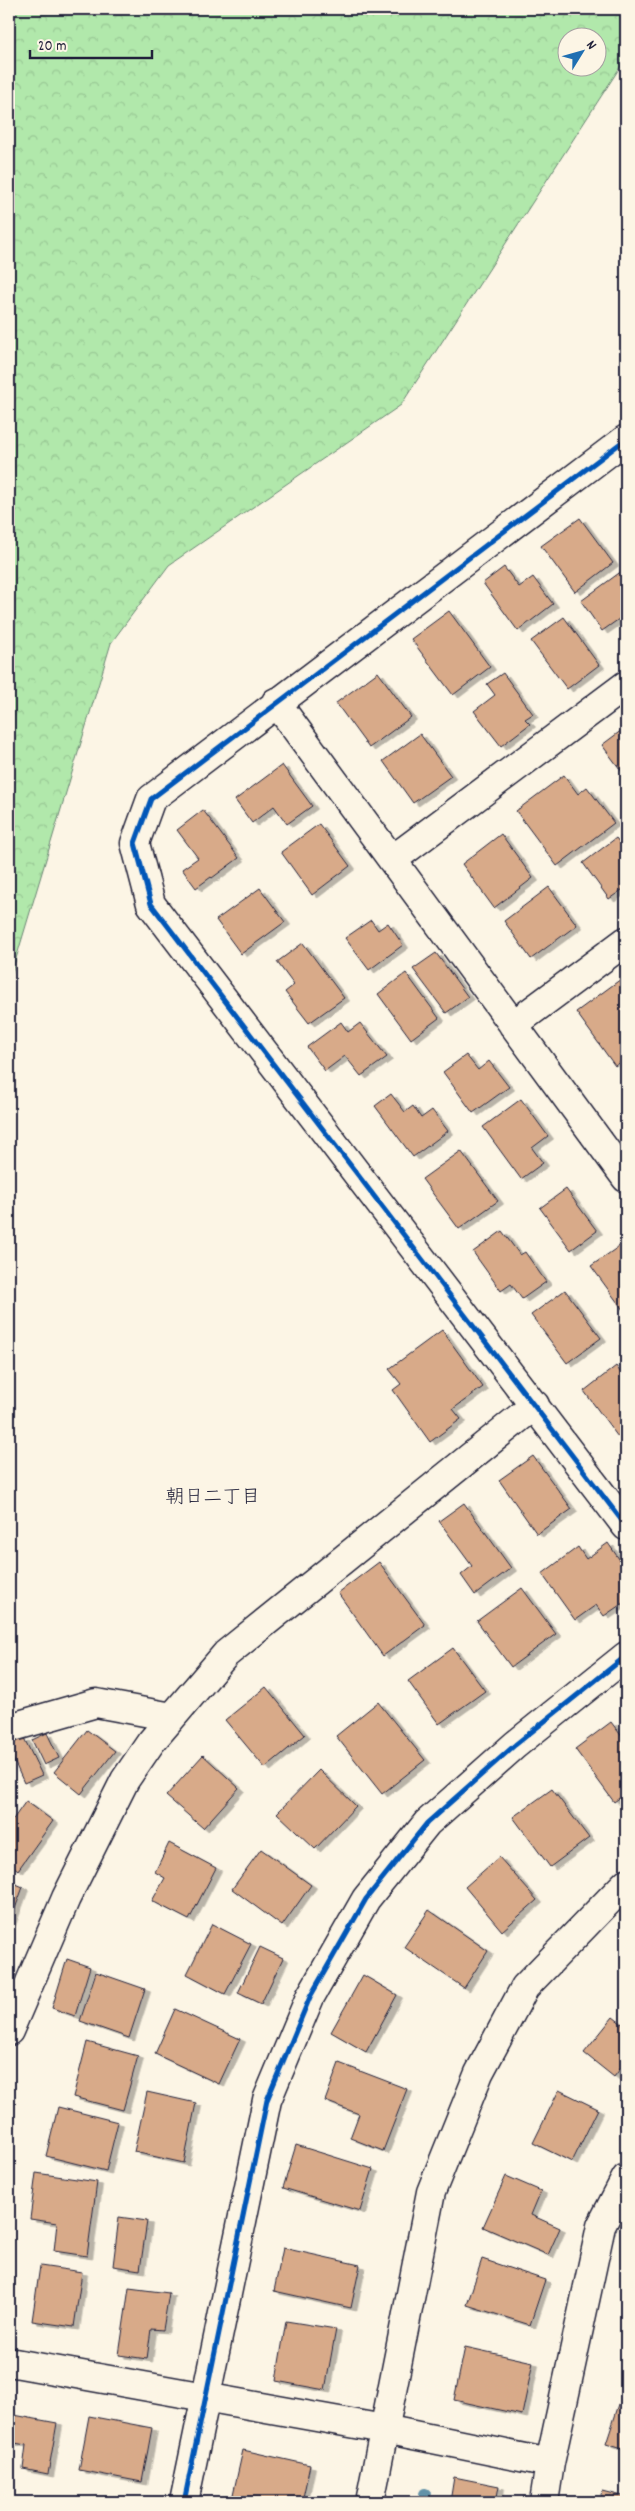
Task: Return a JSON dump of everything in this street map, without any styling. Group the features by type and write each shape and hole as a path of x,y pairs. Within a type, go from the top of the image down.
{"street":[{"path":"626,439 276,702 151,799 135,843 151,904 535,1404 626,1526"},
{"path":"392,860 626,686"},
{"path":"276,702 626,1178"},
{"path":"513,1025 626,941"},
{"path":"9,2031 66,1898 126,1780 151,1742 226,1654 535,1404"},
{"path":"184,2502 267,2100 310,1996 366,1899 427,1823 515,1745 626,1656"},
{"path":"9,1728 96,1703 172,1717"},
{"path":"370,2502 431,2192 479,2073 526,1987 626,1883"},
{"path":"544,2502 550,2463 601,2226 626,2178"},
{"path":"9,2362 384,2429 550,2463"}],"green space":[{"path":"9,9 626,9 626,58 401,405 169,565 111,643 9,982"}],"building":[{"path":"580,518 613,563 575,592 541,546"},
{"path":"504,567 519,587 533,577 553,604 518,631 483,583"},
{"path":"626,568 626,628 619,619 602,631 581,601"},
{"path":"449,611 490,667 453,695 411,639"},
{"path":"564,617 599,665 567,689 531,641"},
{"path":"378,672 411,717 369,748 336,703"},
{"path":"503,673 533,714 525,719 530,724 501,746 474,711 495,695 487,684"},
{"path":"626,727 626,777 602,745"},
{"path":"420,734 451,776 413,803 383,761"},
{"path":"282,765 312,806 287,824 274,806 252,823 235,800"},
{"path":"564,775 578,794 587,787 614,823 557,866 516,811"},
{"path":"203,810 239,858 196,888 182,869 198,858 177,830"},
{"path":"319,824 350,866 312,895 281,852"},
{"path":"501,834 533,878 494,908 462,864"},
{"path":"616,838 626,851 626,887 609,899 583,863"},
{"path":"549,887 577,925 531,959 504,921"},
{"path":"260,888 285,922 241,954 216,920"},
{"path":"371,920 378,930 388,923 403,945 369,970 345,938"},
{"path":"303,943 344,998 309,1023 285,992 294,985 277,962"},
{"path":"436,953 468,997 446,1013 413,969"},
{"path":"406,973 439,1018 411,1039 378,994"},
{"path":"621,979 626,985 626,1058 615,1066 576,1012"},
{"path":"341,1022 348,1032 360,1023 387,1057 361,1076 345,1056 325,1071 307,1047"},
{"path":"466,1055 478,1070 489,1061 509,1087 473,1113 443,1072"},
{"path":"391,1094 405,1112 413,1106 421,1118 432,1110 448,1131 413,1157 375,1106"},
{"path":"521,1099 548,1136 532,1148 543,1163 521,1179 483,1127"},
{"path":"461,1151 498,1201 459,1229 422,1179"},
{"path":"566,1189 597,1231 571,1250 540,1208"},
{"path":"502,1231 520,1255 525,1252 546,1282 522,1299 511,1284 501,1291 473,1252"},
{"path":"621,1245 626,1252 626,1314 591,1266"},
{"path":"565,1290 601,1338 567,1363 531,1315"},
{"path":"442,1330 483,1387 453,1409 461,1419 430,1442 393,1390 401,1384 389,1369"},
{"path":"616,1366 626,1380 626,1431 618,1437 584,1391"},
{"path":"533,1456 572,1509 537,1534 499,1480"},
{"path":"464,1503 511,1568 475,1595 461,1575 472,1566 439,1521"},
{"path":"608,1543 626,1569 626,1601 604,1616 596,1605 575,1620 542,1574 578,1547 586,1559"},
{"path":"379,1562 425,1625 383,1656 338,1593"},
{"path":"522,1588 556,1634 511,1667 477,1621"},
{"path":"453,1648 485,1691 439,1724 408,1681"},
{"path":"266,1687 305,1735 265,1768 225,1720"},
{"path":"378,1702 425,1760 382,1794 336,1736"},
{"path":"611,1722 626,1742 626,1793 614,1802 575,1749"},
{"path":"87,1730 115,1751 81,1794 54,1772"},
{"path":"47,1733 59,1758 44,1765 32,1740"},
{"path":"24,1738 42,1775 24,1783 9,1750 9,1745"},
{"path":"203,1755 239,1788 203,1828 166,1796"},
{"path":"319,1770 356,1806 315,1849 277,1813"},
{"path":"552,1789 589,1838 550,1867 513,1817"},
{"path":"26,1801 53,1821 18,1870 9,1863 9,1825"},
{"path":"169,1843 216,1868 189,1920 152,1901 165,1878 155,1872"},
{"path":"261,1849 311,1885 282,1926 232,1889"},
{"path":"499,1857 537,1900 502,1931 465,1887"},
{"path":"9,1881 23,1887 9,1925"},
{"path":"429,1910 488,1951 464,1988 404,1947"},
{"path":"212,1924 251,1944 225,1994 187,1974"},
{"path":"260,1947 283,1958 261,2004 238,1993"},
{"path":"67,1959 90,1967 75,2016 52,2008"},
{"path":"96,1972 145,1989 129,2038 80,2021"},
{"path":"363,1975 397,1995 366,2052 331,2032"},
{"path":"175,2009 240,2039 219,2084 155,2054"},
{"path":"613,2017 626,2027 626,2061 614,2077 584,2053"},
{"path":"87,2042 138,2056 123,2110 73,2097"},
{"path":"339,2063 407,2089 383,2151 350,2138 359,2114 325,2101"},
{"path":"559,2090 598,2109 572,2162 533,2143"},
{"path":"147,2092 196,2103 184,2163 134,2152"},
{"path":"58,2107 118,2122 106,2171 46,2156"},
{"path":"296,2145 373,2169 360,2211 283,2188"},
{"path":"36,2173 97,2182 87,2256 54,2251 57,2223 30,2219"},
{"path":"506,2176 541,2191 531,2215 560,2228 548,2255 483,2227"},
{"path":"119,2217 147,2221 140,2270 113,2266"},
{"path":"283,2248 360,2265 351,2308 274,2291"},
{"path":"482,2259 545,2280 530,2325 467,2305"},
{"path":"40,2266 82,2272 74,2327 32,2321"},
{"path":"129,2288 169,2293 163,2330 151,2329 147,2359 119,2355"},
{"path":"286,2321 336,2329 325,2390 276,2381"},
{"path":"465,2347 533,2362 522,2415 454,2400"},
{"path":"621,2398 626,2399 626,2450 606,2444"},
{"path":"14,2415 57,2423 48,2474 23,2469 26,2445 9,2442"},
{"path":"89,2416 152,2428 142,2482 79,2470"},
{"path":"243,2450 310,2465 302,2502 247,2502 232,2499"},
{"path":"454,2477 499,2486 496,2502 450,2502"},
{"path":"603,2491 626,2497 626,2502 600,2502"}],"waterway":[{"path":"424,2502 425,2494"}],"cycle path":[{"path":"626,439 151,799 135,843 151,904 626,1526"},
{"path":"184,2502 267,2100 310,1997 366,1899 427,1823 515,1745 626,1656"}],"district":[{"name":"朝日二丁目","path":"213,1498"}]}
